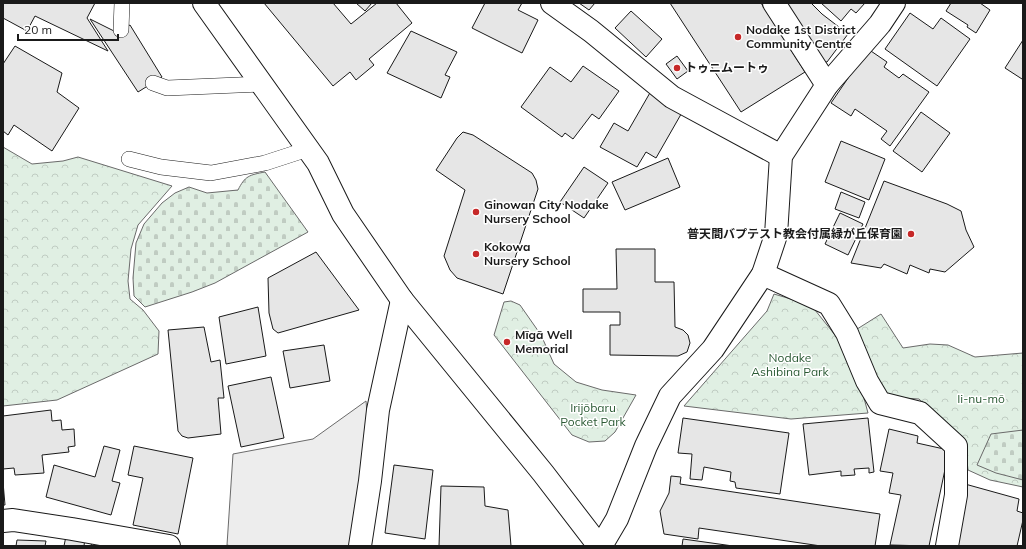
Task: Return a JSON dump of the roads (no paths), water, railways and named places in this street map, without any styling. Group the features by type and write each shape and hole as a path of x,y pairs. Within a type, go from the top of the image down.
{"street":[{"path":"204,3 318,163 343,214 402,300 543,472 600,546 617,519 646,446 670,396 713,349 763,274 776,235 781,156 827,85 880,24 894,3"},
{"path":"552,3 591,31 672,98 781,156"},
{"path":"774,3 827,85"},
{"path":"763,274 829,304 847,333 867,381 880,403 920,413 956,446 956,495 947,546"},
{"path":"360,546 370,481 378,410 402,300"},
{"path":"3,521 13,520 169,546"}],"lane":[{"path":"121,30 122,3"},
{"path":"153,83 167,88 261,84"},
{"path":"129,159 161,167 211,173 265,163 308,150"}],"place":[{"name":"Nodake 1st District Community Centre","path":"738,37"},
{"name":"トゥニムートゥ","path":"677,68"},
{"name":"Ginowan City Nodake Nursery School","path":"476,212"},
{"name":"普天間バプテスト教会付属緑が丘保育園","path":"911,234"},
{"name":"Kokowa Nursery School","path":"476,254"},
{"name":"Mīgā Well Memorial","path":"507,342"}],"park label":[{"name":"Nodake Ashibina Park","path":"790,365"},
{"name":"Ii-nu-mō","path":"981,399"},
{"name":"Irijōbaru Pocket Park","path":"593,415"}]}
